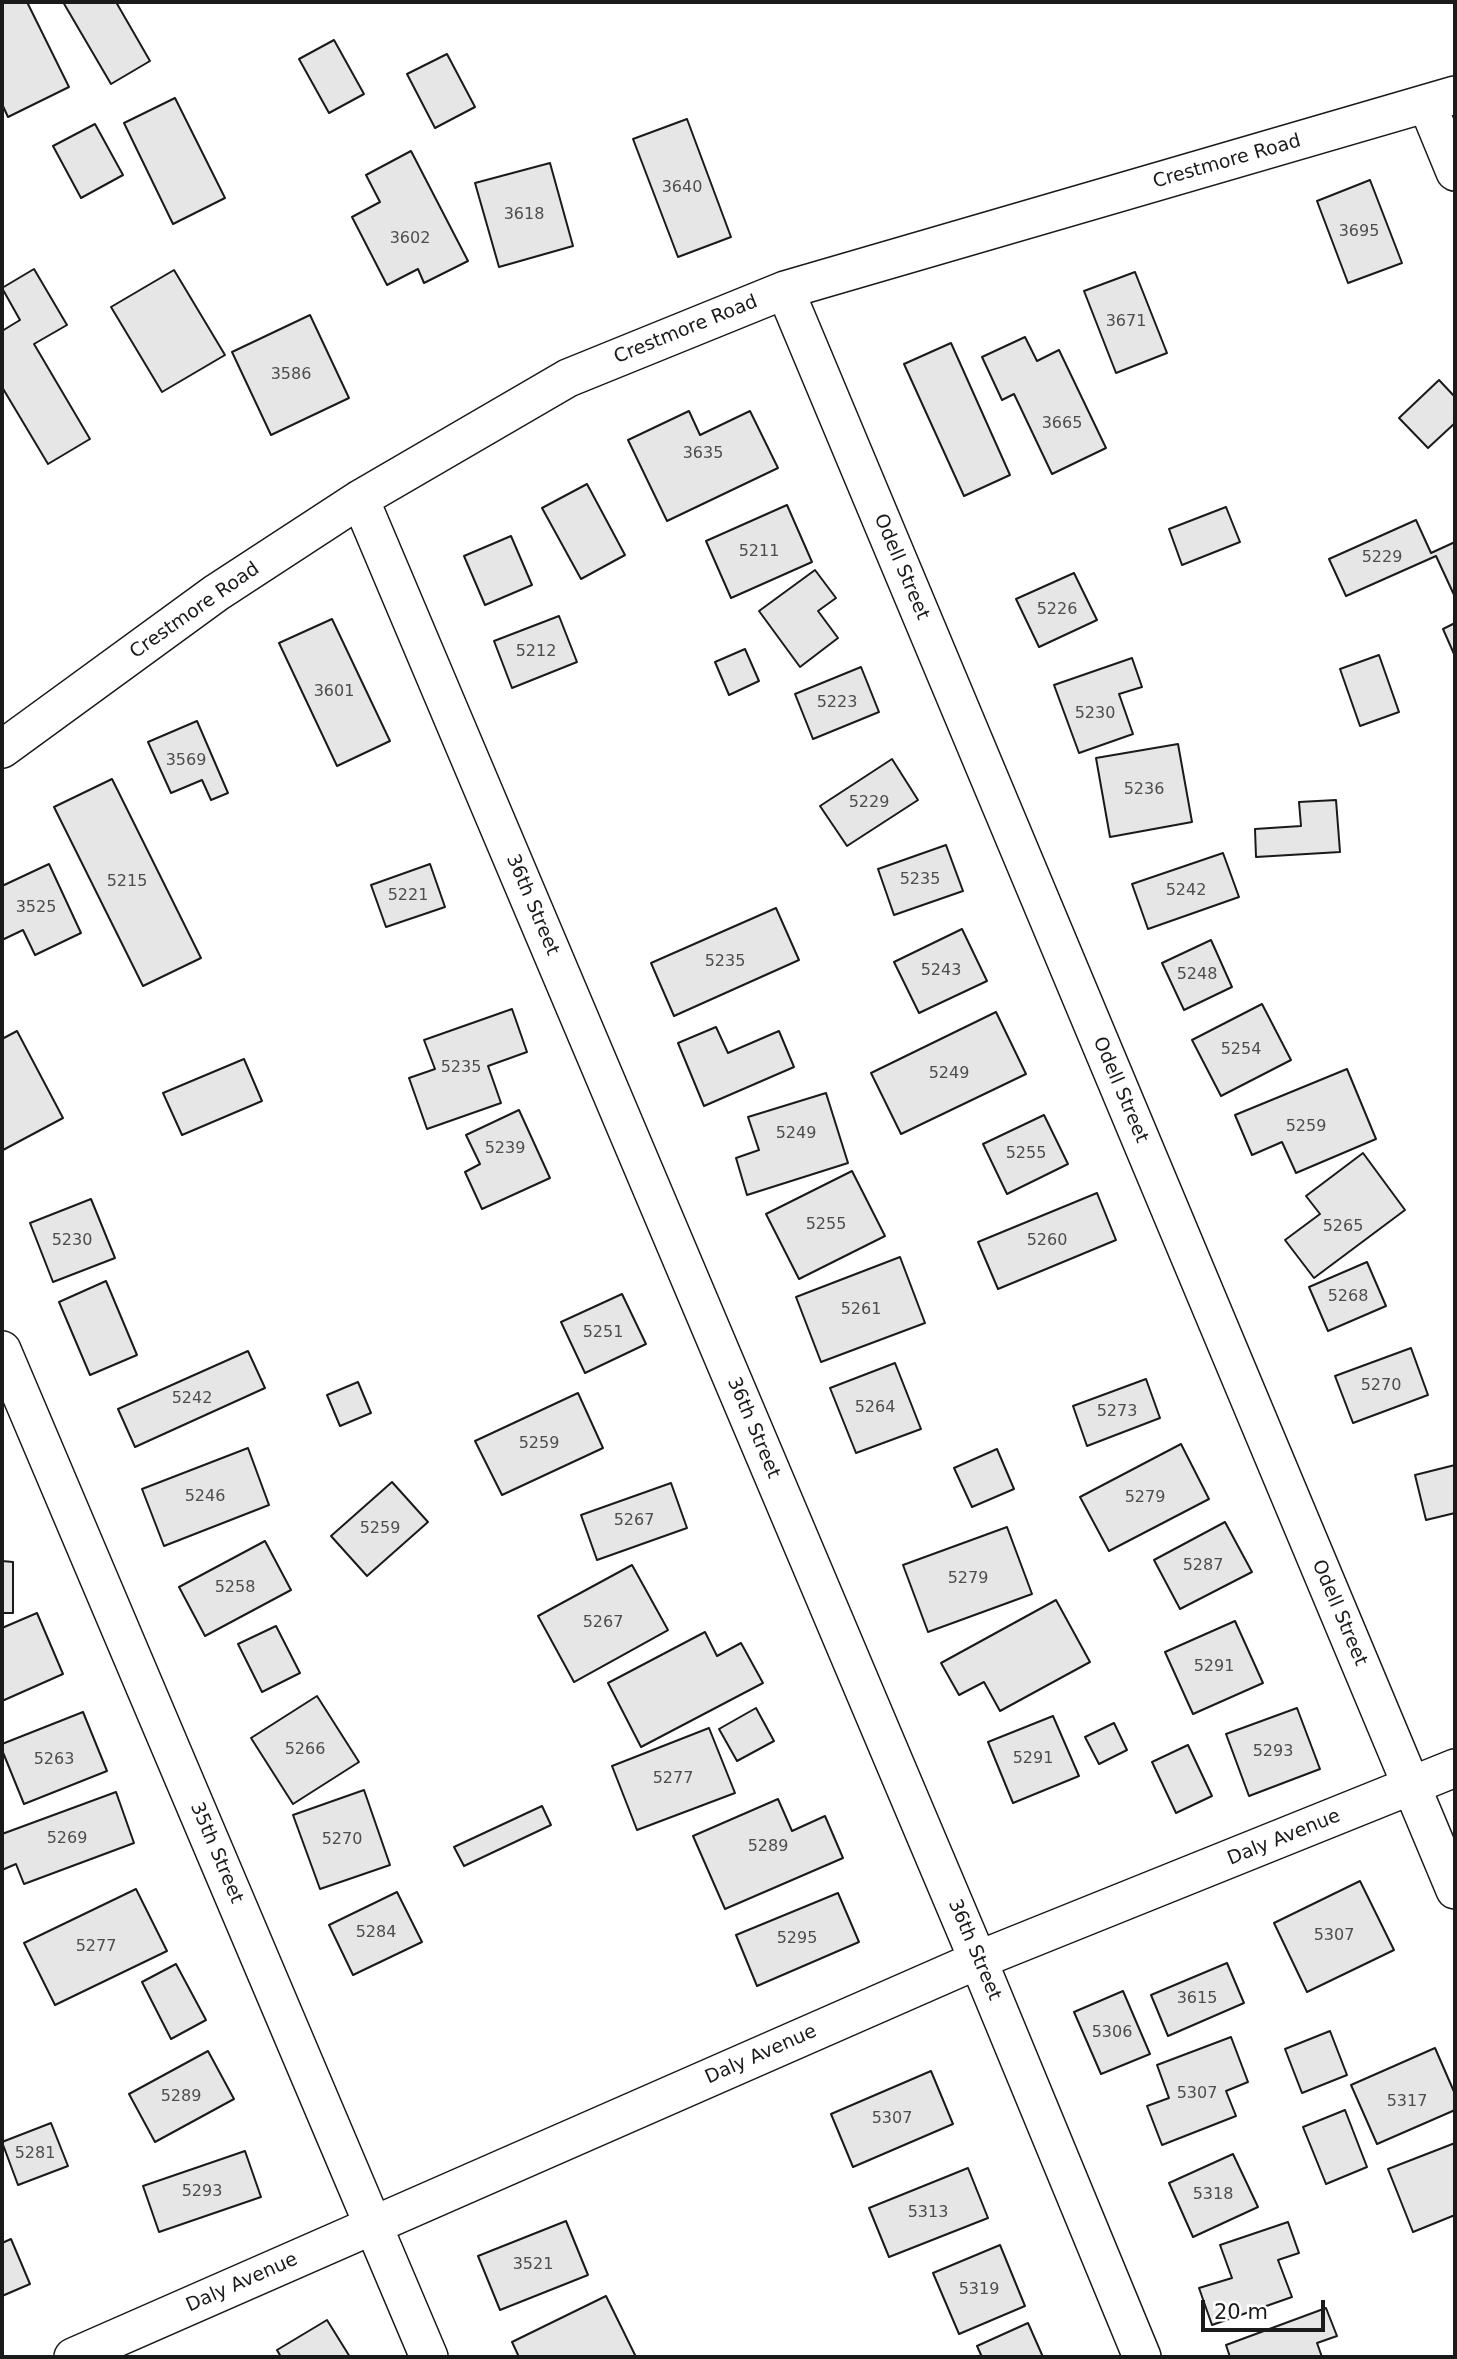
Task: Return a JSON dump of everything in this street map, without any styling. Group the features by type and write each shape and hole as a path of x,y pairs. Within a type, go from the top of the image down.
{"street":[{"path":"1441,99 1455,172"},
{"name":"Crestmore Road","path":"2,749 216,593 360,499 568,378 785,290 1441,99"},
{"name":"Odell Street","path":"785,290 1455,1890"},
{"name":"36th Street","path":"360,499 978,1959 1142,2357"},
{"name":"35th Street","path":"2,1350 429,2357"},
{"name":"Daly Avenue","path":"73,2357 978,1959 1455,1768"}],"building":[{"path":"2,2 27,2 69,87 8,117 2,104"},
{"path":"63,2 116,2 150,61 111,84"},
{"path":"334,40 364,94 329,113 299,59"},
{"path":"447,54 475,107 435,128 407,74"},
{"path":"175,98 225,198 173,224 124,123"},
{"path":"687,119 731,237 678,257 633,139"},
{"path":"95,124 123,175 81,198 53,146"},
{"path":"411,151 468,261 424,283 418,269 387,285 352,217 380,202 366,175"},
{"path":"550,163 573,246 499,267 475,183"},
{"path":"1370,180 1402,263 1348,283 1317,201"},
{"path":"34,269 67,325 34,344 90,439 48,464 2,387 2,331 20,320 2,288"},
{"path":"174,270 225,355 162,392 111,307"},
{"path":"1135,272 1167,353 1116,373 1084,291"},
{"path":"310,315 349,398 271,435 232,352"},
{"path":"1025,337 1037,361 1059,350 1106,448 1052,474 1014,394 1002,400 982,357"},
{"path":"951,343 1010,475 964,496 904,364"},
{"path":"1439,380 1455,397 1455,423 1428,448 1399,418"},
{"path":"689,411 700,435 750,411 778,468 667,521 628,440"},
{"path":"587,484 625,555 581,579 542,508"},
{"path":"787,505 812,562 731,598 706,541"},
{"path":"1226,507 1240,542 1182,565 1169,529"},
{"path":"1416,520 1431,553 1455,542 1455,597 1436,556 1346,596 1329,559"},
{"path":"511,536 532,585 485,605 464,556"},
{"path":"815,570 836,598 818,611 838,638 800,667 759,611"},
{"path":"1074,573 1097,620 1039,647 1016,599"},
{"path":"559,616 577,662 512,688 494,641"},
{"path":"332,619 390,741 337,766 279,643"},
{"path":"1455,623 1455,653 1454,654 1443,629"},
{"path":"745,649 759,681 729,695 715,662"},
{"path":"1379,655 1399,712 1360,726 1340,669"},
{"path":"1132,658 1142,687 1119,694 1133,734 1079,753 1054,685"},
{"path":"861,667 879,712 813,739 795,694"},
{"path":"197,721 228,793 211,800 202,780 171,793 148,742"},
{"path":"1178,744 1192,822 1110,837 1096,758"},
{"path":"892,759 918,800 847,846 820,806"},
{"path":"112,779 201,958 143,986 54,807"},
{"path":"1336,800 1340,852 1256,857 1255,829 1301,826 1299,802"},
{"path":"946,845 963,891 894,915 878,869"},
{"path":"1223,853 1239,897 1148,929 1132,884"},
{"path":"49,864 81,933 35,955 23,930 2,940 2,886"},
{"path":"430,864 445,907 386,927 371,885"},
{"path":"776,908 799,960 674,1016 651,963"},
{"path":"962,929 987,981 919,1013 894,962"},
{"path":"1211,940 1232,987 1184,1010 1162,963"},
{"path":"1262,1004 1291,1060 1221,1096 1192,1040"},
{"path":"512,1009 527,1052 488,1066 501,1103 427,1129 409,1078 435,1069 424,1040"},
{"path":"996,1012 1026,1074 901,1134 871,1073"},
{"path":"716,1027 728,1053 779,1031 794,1067 704,1106 678,1043"},
{"path":"17,1031 63,1118 3,1150 2,1039"},
{"path":"244,1059 262,1101 182,1135 163,1093"},
{"path":"1347,1069 1376,1139 1296,1173 1282,1142 1252,1155 1235,1115"},
{"path":"826,1093 848,1163 747,1195 736,1158 759,1150 748,1117"},
{"path":"519,1110 550,1178 482,1209 465,1172 480,1164 466,1135"},
{"path":"1044,1115 1068,1164 1007,1194 983,1144"},
{"path":"1363,1153 1405,1210 1314,1278 1285,1240 1320,1214 1306,1196"},
{"path":"852,1171 885,1236 799,1279 766,1214"},
{"path":"1097,1193 1116,1240 998,1289 978,1242"},
{"path":"91,1199 115,1258 53,1282 30,1223"},
{"path":"900,1257 925,1323 821,1362 796,1297"},
{"path":"1367,1262 1386,1306 1328,1331 1309,1287"},
{"path":"106,1281 137,1355 90,1375 59,1302"},
{"path":"622,1294 646,1344 585,1373 561,1322"},
{"path":"1411,1348 1428,1395 1353,1423 1335,1376"},
{"path":"248,1351 265,1388 135,1447 118,1409"},
{"path":"895,1363 921,1429 856,1453 830,1388"},
{"path":"1146,1379 1160,1418 1087,1446 1073,1406"},
{"path":"358,1382 371,1413 340,1426 327,1395"},
{"path":"578,1393 603,1448 502,1495 475,1441"},
{"path":"1181,1444 1209,1499 1109,1551 1080,1497"},
{"path":"248,1448 269,1505 164,1546 142,1489"},
{"path":"997,1449 1014,1489 972,1507 954,1468"},
{"path":"1455,1465 1455,1513 1426,1520 1415,1475"},
{"path":"392,1482 428,1522 367,1576 331,1536"},
{"path":"671,1483 687,1528 597,1560 581,1515"},
{"path":"1225,1522 1252,1572 1180,1609 1154,1560"},
{"path":"1007,1527 1032,1594 928,1632 903,1565"},
{"path":"265,1541 291,1590 205,1636 179,1587"},
{"path":"2,1561 13,1562 13,1613 2,1613"},
{"path":"632,1565 668,1630 574,1682 538,1616"},
{"path":"1056,1600 1090,1662 1000,1711 984,1682 959,1695 941,1663"},
{"path":"37,1613 63,1674 2,1701 2,1628"},
{"path":"1235,1621 1263,1683 1193,1714 1165,1652"},
{"path":"276,1626 300,1673 262,1692 238,1644"},
{"path":"705,1632 717,1656 741,1643 763,1683 641,1747 608,1683"},
{"path":"317,1696 359,1762 293,1804 251,1738"},
{"path":"756,1708 774,1741 737,1761 719,1729"},
{"path":"1297,1708 1320,1769 1249,1796 1226,1734"},
{"path":"83,1712 107,1771 24,1804 2,1744"},
{"path":"1053,1716 1079,1776 1013,1803 988,1742"},
{"path":"1114,1723 1127,1750 1099,1764 1085,1737"},
{"path":"709,1728 735,1793 637,1830 612,1766"},
{"path":"1188,1745 1212,1796 1176,1813 1152,1762"},
{"path":"364,1790 390,1865 320,1889 293,1815"},
{"path":"116,1792 134,1843 24,1884 16,1864 2,1870 2,1834"},
{"path":"778,1799 792,1831 825,1816 843,1858 725,1909 693,1836"},
{"path":"542,1806 551,1825 464,1866 454,1847"},
{"path":"1360,1881 1394,1950 1307,1992 1274,1923"},
{"path":"136,1889 167,1951 55,2005 24,1943"},
{"path":"397,1892 422,1942 353,1975 329,1925"},
{"path":"838,1893 859,1942 757,1986 736,1935"},
{"path":"1227,1963 1244,2003 1168,2036 1151,1995"},
{"path":"176,1964 206,2020 171,2039 142,1982"},
{"path":"1123,1991 1150,2054 1101,2074 1074,2012"},
{"path":"1330,2031 1347,2075 1302,2093 1285,2049"},
{"path":"1231,2037 1248,2082 1226,2091 1236,2116 1162,2145 1147,2106 1169,2098 1157,2065"},
{"path":"1435,2048 1455,2094 1455,2110 1377,2144 1351,2085"},
{"path":"208,2051 234,2099 155,2142 129,2094"},
{"path":"931,2071 953,2124 853,2167 831,2114"},
{"path":"1345,2110 1367,2167 1326,2184 1303,2127"},
{"path":"51,2123 68,2166 18,2185 2,2142"},
{"path":"1455,2143 1455,2215 1413,2232 1388,2169"},
{"path":"245,2151 261,2197 159,2232 143,2186"},
{"path":"1233,2154 1258,2207 1193,2237 1169,2183"},
{"path":"968,2168 988,2218 889,2257 869,2208"},
{"path":"566,2221 588,2275 500,2310 478,2256"},
{"path":"1288,2222 1299,2253 1278,2260 1292,2297 1212,2325 1199,2288 1232,2278 1220,2245"},
{"path":"11,2239 30,2284 2,2296 2,2243"},
{"path":"1000,2245 1025,2306 959,2334 933,2273"},
{"path":"606,2296 636,2357 519,2357 512,2342"},
{"path":"1326,2308 1337,2336 1317,2343 1322,2357 1230,2357 1226,2345"},
{"path":"327,2320 350,2357 281,2357 277,2350"},
{"path":"1028,2323 1043,2357 982,2357 977,2346"}]}
